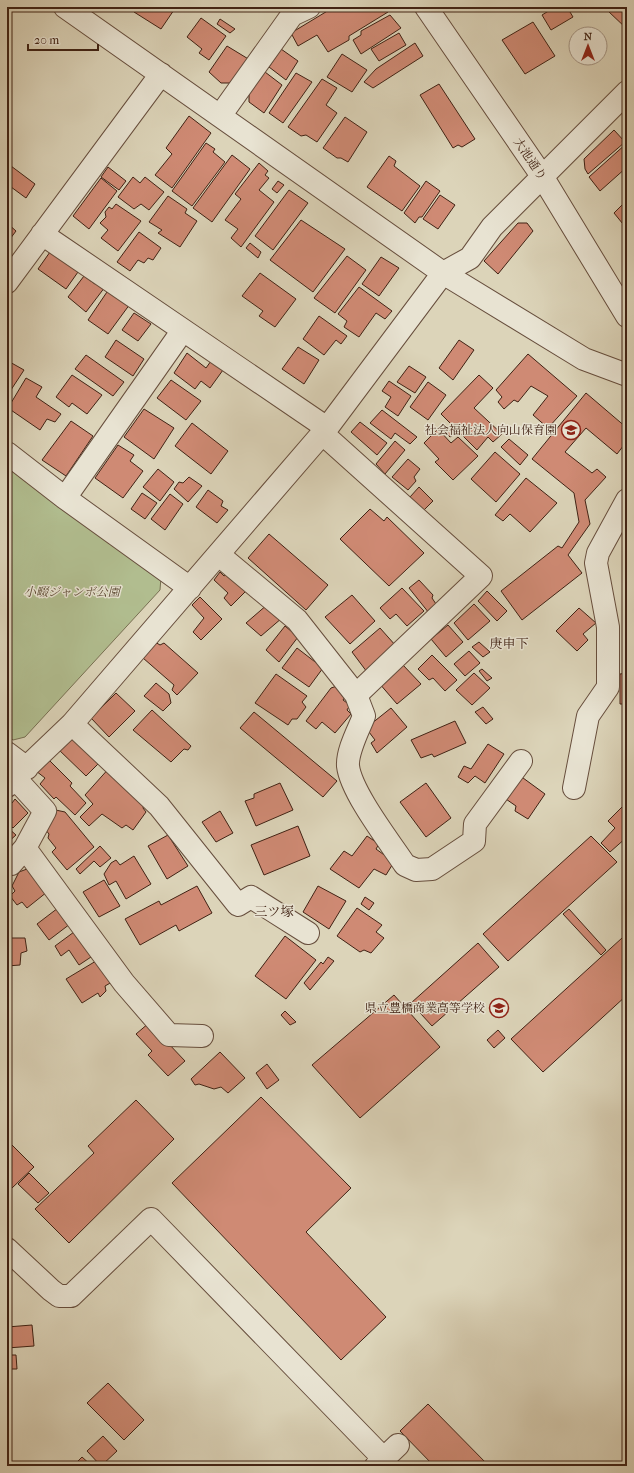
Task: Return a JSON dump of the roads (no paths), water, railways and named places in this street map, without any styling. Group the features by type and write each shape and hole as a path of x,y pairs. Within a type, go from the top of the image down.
{"street":[{"path":"65,7 443,273 584,359 627,375"},
{"path":"220,116 292,15 309,7"},
{"name":"大池通り","path":"429,8 542,176 627,316"},
{"path":"7,282 161,74"},
{"path":"16,777 72,724 325,431 443,273 470,258 492,227 627,92"},
{"path":"42,234 184,330 325,431 481,576 356,695"},
{"path":"64,498 184,330"},
{"path":"7,453 64,498 190,588"},
{"path":"574,788 588,716 608,687 608,627 596,563 598,553 627,500"},
{"path":"219,555 297,620 356,695 364,716 351,750 348,765 354,787 404,865 416,870 432,869 474,841 475,824 522,761"},
{"path":"72,724 159,806 238,905 251,897 308,933"},
{"path":"7,754 16,777 45,811 18,856 169,1035 202,1036"},
{"path":"7,1249 59,1296 71,1296 151,1219 386,1457"}],"place":[{"name":"社会福祉法人向山保育園","path":"571,430"},
{"name":"県立豊橋商業高等学校","path":"499,1008"}],"district":[{"name":"庚申下","path":"509,643"},
{"name":"三ツ塚","path":"274,911"}],"park label":[{"name":"小畷ジャンボ公園","path":"72,592"}]}
